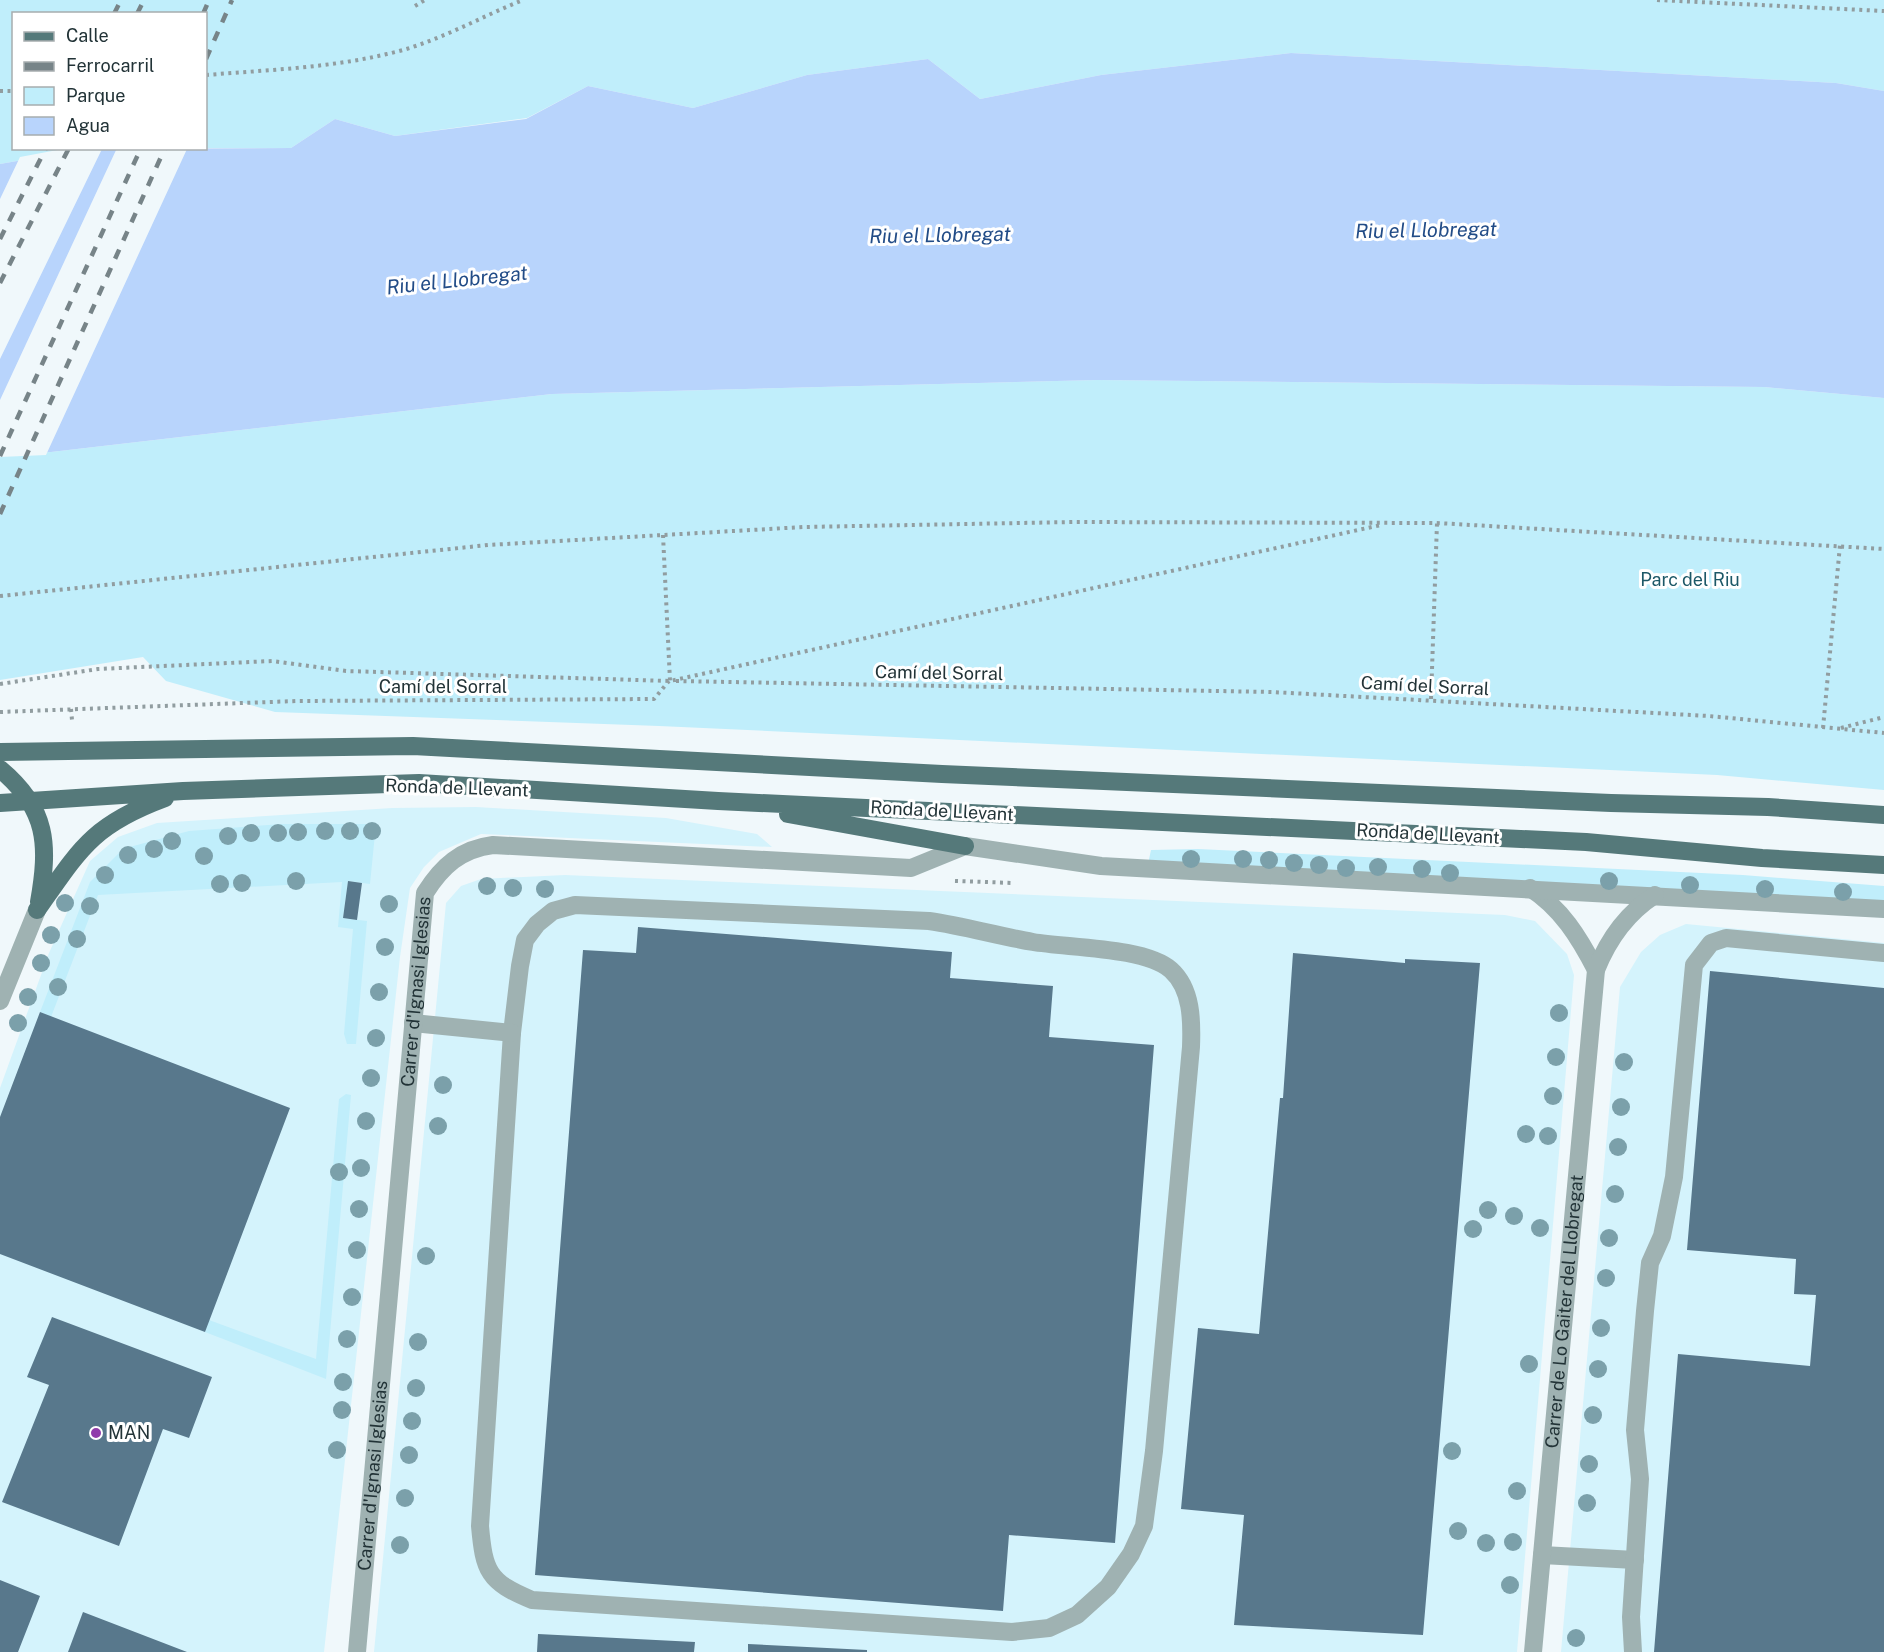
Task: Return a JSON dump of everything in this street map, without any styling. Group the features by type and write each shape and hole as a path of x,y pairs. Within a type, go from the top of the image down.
{"main road":[{"name":"Ronda de Llevant","path":"0,752 413,746 942,774 1611,803 1768,807 1884,815"},
{"path":"0,769 30,801 44,832 45,852 37,910"},
{"name":"Ronda de Llevant","path":"0,803 183,791 419,783 718,801 1587,842 1762,858 1884,865"},
{"path":"37,910 80,848 104,827 132,810 183,791"},
{"path":"718,801 965,846"}],"street":[{"name":"Carrer d'Ignasi Iglesias","path":"357,1652 425,893 447,864 464,852 494,845 911,868 965,846"},
{"name":"Ronda de Llevant","path":"965,846 1101,866 1884,909"},
{"path":"1530,888 1553,904 1569,924 1596,970"},
{"name":"Carrer de Lo Gaiter del Llobregat","path":"1533,1652 1596,970 1610,941 1622,925 1636,909 1655,895"},
{"path":"575,905 929,921 974,928 1046,944 1155,959 1172,971 1185,991 1192,1016 1154,1451 1144,1526 1131,1554 1108,1587 1077,1615 1049,1628 1012,1632 532,1600 510,1591 494,1578 483,1560 480,1526 512,1033 525,940 537,924 554,911 575,905"},
{"path":"0,1001 37,910"},
{"path":"1633,1652 1631,1617 1640,1479 1635,1430 1645,1311 1650,1263 1662,1236 1674,1177 1694,965 1711,943 1726,938 1884,953"},
{"path":"413,1023 512,1033"},
{"path":"1542,1555 1635,1560"}],"path":[{"path":"415,6 425,0"},
{"path":"207,75 298,68 388,54 466,26 523,0"},
{"path":"1657,0 1884,11"},
{"path":"0,596 488,545 804,527 1062,522 1437,523 1884,549"},
{"path":"0,684 98,669 272,661 346,672 669,681 1390,523"},
{"path":"1431,699 1437,523"},
{"path":"663,535 669,681"},
{"path":"1824,728 1840,545"},
{"name":"Camí del Sorral","path":"0,712 297,701 654,699 669,681 1272,692 1709,716 1884,733"},
{"path":"71,709 72,720"},
{"path":"1837,729 1884,717"}],"shaded area":[{"path":"476,807 666,818 757,834 772,847 481,834 439,852 424,867 410,888 400,957 324,1652 0,1652 0,1088 49,953 90,861 118,837 157,823 392,808"},
{"path":"565,875 1505,915 1535,921 1567,954 1574,975 1517,1652 374,1652 446,903 461,886 481,879"},
{"path":"1686,924 1884,943 1884,1652 1561,1652 1620,987 1641,952 1660,935"}],"green space":[{"path":"0,0 1884,0 1884,91 1836,83 1291,53 1101,75 980,99 928,59 807,75 693,108 588,86 527,118 395,136 335,119 291,148 207,148 207,12 12,12 12,150 79,150 0,164"},
{"name":"Parc del Riu","path":"1097,380 1764,387 1884,398 1884,790 1717,775 659,726 275,712 166,681 143,657 0,680 0,454 51,452 552,394"},
{"path":"282,824 376,824 370,884 348,881 343,918 367,921 356,1044 347,1044 344,1034 353,929 338,927 342,882 98,895 51,1017 40,1012 90,882 120,852 126,848 189,831"},
{"path":"1198,849 1743,875 1884,886 1884,902 1148,864 1151,850"},
{"path":"346,1094 351,1095 326,1379 205,1332 209,1320 316,1359 339,1099"}],"water":[{"name":"Riu el Llobregat","path":"1291,53 1836,83 1884,91 1884,398 1764,387 1097,380 552,394 51,452 0,454 0,164 79,150 291,148 335,119 395,136 526,119 588,86 693,108 807,75 928,59 980,99 1101,75"}],"pier":[{"path":"57,150 102,150 0,359 0,199 20,157"},
{"path":"116,150 187,150 46,455 0,457 0,400"}],"building":[{"path":"348,881 362,883 357,920 343,918"},
{"path":"638,927 952,952 950,978 1053,986 1049,1037 1154,1045 1115,1543 1009,1535 1003,1611 535,1575 583,950 636,953"},
{"path":"1293,953 1405,963 1405,959 1480,963 1423,1635 1234,1625 1244,1515 1181,1509 1198,1328 1259,1334 1280,1098 1283,1098"},
{"path":"1710,971 1884,988 1884,1652 1654,1652 1678,1354 1810,1366 1816,1295 1794,1294 1796,1259 1687,1250"},
{"path":"40,1012 290,1108 205,1332 0,1254 0,1117"},
{"name":"MAN","path":"52,1317 212,1377 189,1438 163,1429 119,1546 2,1502 49,1385 27,1377"},
{"path":"0,1580 40,1596 18,1652 0,1652"},
{"path":"83,1612 187,1652 68,1652"},
{"path":"538,1634 695,1642 694,1652 537,1652"},
{"path":"748,1644 867,1650 867,1652 748,1652"}],"railway":[{"path":"115,12 121,0"},
{"path":"138,12 144,0"},
{"path":"204,12 209,0"},
{"path":"207,57 232,0"},
{"path":"0,239 45,150"},
{"path":"0,283 68,150"},
{"path":"0,456 140,150"},
{"path":"0,514 164,150"}],"place":[{"name":"MAN","path":"96,1433"}]}
